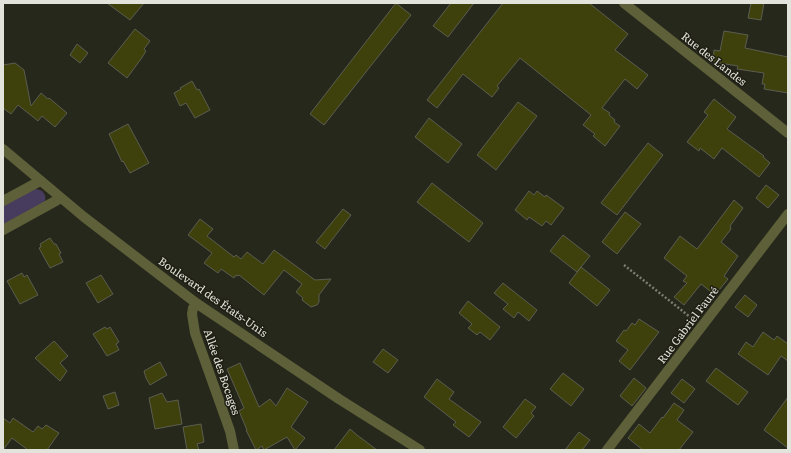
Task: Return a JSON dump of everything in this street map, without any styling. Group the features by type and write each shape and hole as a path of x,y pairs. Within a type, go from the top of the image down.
{"street":[{"name":"Rue des Landes","path":"624,3 788,133"},
{"name":"Boulevard des États-Unis","path":"3,149 84,217 196,303 339,399 420,450"},
{"path":"3,201 40,181"},
{"path":"3,230 61,198"},
{"name":"Rue Gabriel Fauré","path":"608,450 788,214"},
{"name":"Allée des Bocages","path":"196,303 192,308 192,314 196,333 230,431 234,450"}],"path":[{"path":"624,265 702,327"}],"shaded area":[{"path":"34,189 40,190 44,193 44,204 3,227 3,206"}],"building":[{"path":"107,3 144,3 130,20"},
{"path":"396,3 411,15 324,125 310,114"},
{"path":"451,3 474,3 448,37 433,26"},
{"path":"503,3 589,3 628,34 615,50 648,75 637,89 625,79 602,108 610,113 609,115 615,120 614,122 620,126 605,146 593,136 595,134 583,125 591,115 520,58 497,86 499,88 492,97 463,74 437,108 427,100"},
{"path":"751,3 764,3 761,20 748,18"},
{"path":"135,29 150,41 144,49 146,51 127,78 108,63"},
{"path":"724,31 748,35 745,48 788,57 788,93 764,89 765,84 762,84 764,73 737,69 738,66 713,62 714,50 720,51"},
{"path":"77,44 88,53 80,63 70,55"},
{"path":"15,63 24,70 31,106 41,93 67,113 55,127 42,116 38,121 18,105 11,114 3,108 3,65"},
{"path":"192,81 197,90 199,89 210,110 195,118 186,103 180,106 174,93"},
{"path":"714,99 736,117 727,129 764,156 763,157 770,163 759,177 722,148 714,159 700,148 699,151 687,142 708,115 704,112"},
{"path":"518,102 537,116 496,170 477,155"},
{"path":"429,118 462,144 448,163 415,137"},
{"path":"128,124 149,163 130,173 123,161 122,162 109,134"},
{"path":"648,143 663,155 617,215 601,203"},
{"path":"432,183 483,223 469,242 417,202"},
{"path":"766,185 779,195 768,208 756,198"},
{"path":"529,191 534,195 537,191 545,197 546,195 564,208 551,225 546,221 542,226 529,217 527,220 515,210"},
{"path":"734,200 743,208 730,226 731,229 721,242 738,256 724,276 728,279 715,295 701,284 684,305 674,297 687,283 683,281 687,276 664,258 680,236 697,249"},
{"path":"343,209 351,215 325,249 316,242"},
{"path":"625,212 641,224 617,254 602,242"},
{"path":"200,219 213,229 207,236 234,257 236,255 241,259 247,252 263,264 274,250 315,280 331,279 319,295 319,302 317,305 311,307 302,300 303,298 296,292 302,284 284,270 264,295 239,275 236,275 234,278 221,269 218,273 204,263 212,253 188,235"},
{"path":"563,235 590,256 577,272 550,251"},
{"path":"50,238 54,244 56,244 61,253 59,254 63,262 50,268 39,248 41,247 40,244"},
{"path":"581,267 610,290 597,306 569,283"},
{"path":"22,273 24,277 27,275 38,295 20,304 7,281"},
{"path":"101,275 113,294 98,303 86,283"},
{"path":"503,283 537,310 529,321 518,312 514,318 503,309 508,304 494,293"},
{"path":"745,295 757,305 748,317 735,307"},
{"path":"468,301 500,327 490,340 480,332 477,335 468,328 472,324 459,313"},
{"path":"639,319 659,332 630,370 619,361 628,350 616,341 624,330 626,331 632,323 635,325"},
{"path":"105,327 107,329 110,327 119,342 116,344 119,350 107,356 93,334"},
{"path":"763,332 774,340 777,336 788,344 788,361 781,356 768,375 738,354 746,342 753,347"},
{"path":"54,341 68,356 60,363 67,371 60,381 35,358"},
{"path":"383,349 398,360 388,373 373,362"},
{"path":"160,362 167,375 150,385 144,371"},
{"path":"240,363 259,407 270,399 276,406 287,388 308,402 291,427 305,438 295,450 287,437 264,450 262,446 256,450 239,411 244,408 227,369"},
{"path":"716,368 748,392 738,405 706,381"},
{"path":"563,373 584,389 571,406 550,389"},
{"path":"634,378 646,388 632,406 620,396"},
{"path":"437,379 454,392 449,399 481,422 469,437 453,425 456,422 424,397"},
{"path":"682,379 695,389 684,403 671,393"},
{"path":"115,392 119,405 108,409 103,396"},
{"path":"162,393 167,402 178,400 182,424 155,429 149,398"},
{"path":"788,397 788,448 764,430"},
{"path":"525,399 536,407 531,413 534,416 516,438 503,427"},
{"path":"674,403 684,410 677,420 693,432 679,450 643,450 628,438 639,424 650,433"},
{"path":"3,418 10,423 13,418 33,432 38,426 42,429 46,425 59,433 47,450 28,450 12,438 3,450"},
{"path":"201,424 204,442 197,444 199,450 187,450 183,427"},
{"path":"350,429 357,435 377,450 334,450"},
{"path":"579,432 590,440 582,450 565,450"}]}
